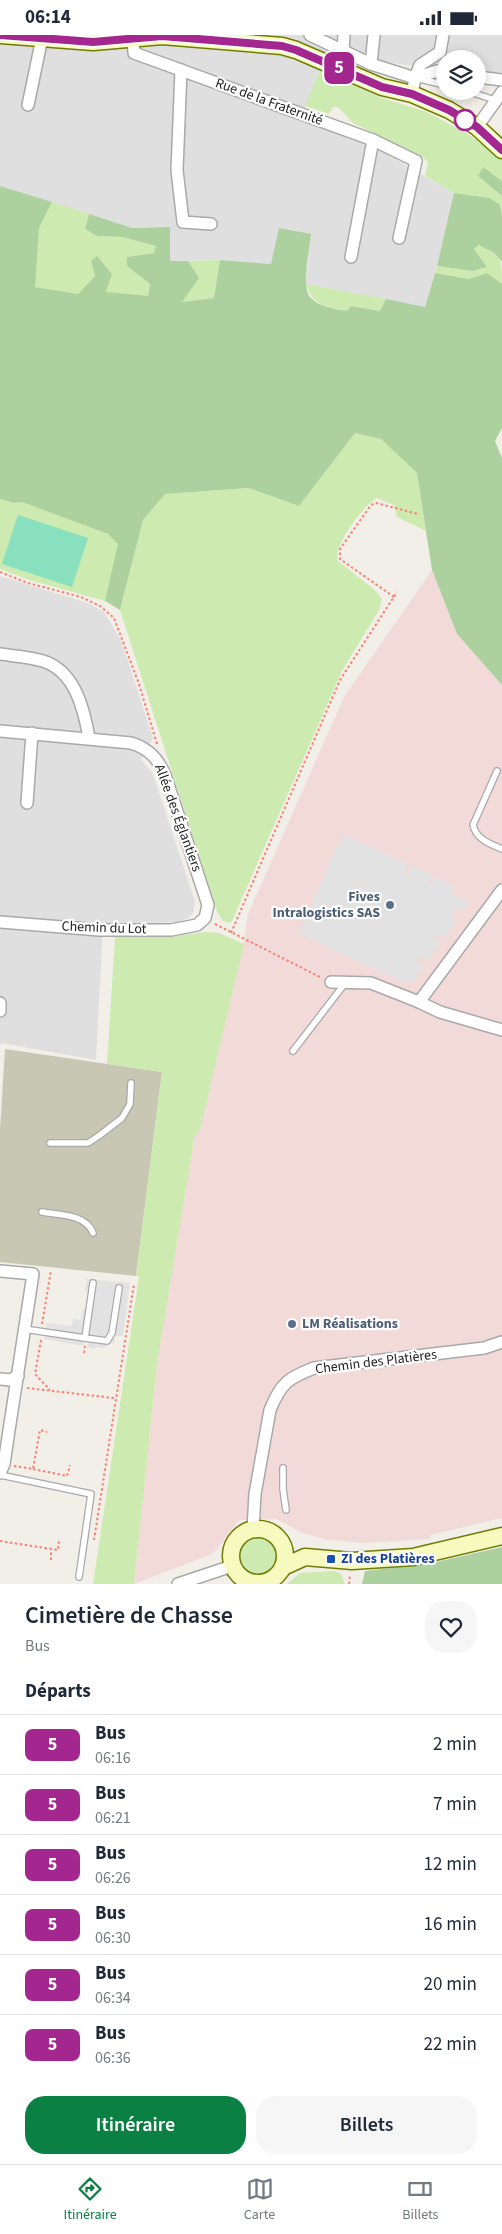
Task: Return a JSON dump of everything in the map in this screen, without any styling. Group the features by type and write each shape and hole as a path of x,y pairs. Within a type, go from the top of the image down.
{"street":[{"path":"0,35 93,42 162,36 282,46 296,50 382,87 414,86 436,72"},
{"path":"310,35 414,86 477,127 502,150"},
{"path":"343,51 344,35"},
{"path":"371,64 374,35"},
{"path":"414,86 420,65 440,52 443,35"},
{"path":"28,105 42,38"},
{"name":"Rue de la Fraternité","path":"133,38 134,53 372,139 416,161 399,238"},
{"path":"181,70 177,170 182,222 211,224"},
{"path":"486,78 502,80"},
{"path":"477,127 499,96"},
{"path":"351,257 372,139"},
{"path":"0,654 42,661 61,671 74,687 86,720 89,738"},
{"name":"Allée des Églantiers","path":"0,731 89,738 138,745 150,752 162,766 207,900 208,910 205,918"},
{"path":"27,803 32,733"},
{"path":"419,1002 502,889"},
{"name":"Chemin du Lot","path":"0,922 99,930 171,930 197,925 205,918"},
{"path":"332,982 370,983 440,1012 502,1030"},
{"path":"0,1003 0,1011"},
{"path":"0,1271 33,1274 24,1329 20,1382 1,1471"},
{"name":"Chemin des Platières","path":"253,1529 256,1494 270,1410 276,1397 290,1378 314,1369 484,1348 502,1342"},
{"path":"0,1379 20,1382"},
{"path":"278,1539 285,1552 283,1567 275,1578 262,1584 244,1580 232,1566 230,1558 234,1543 246,1532 253,1529 263,1529 271,1533 305,1557 352,1561 413,1557 502,1536"},
{"path":"283,1567 305,1557"},
{"path":"178,1584 232,1566"}],"lane":[{"path":"414,86 436,85"},
{"path":"486,94 499,96"},
{"path":"497,771 473,825 474,832 481,838 502,849"},
{"path":"293,1051 346,982"},
{"path":"50,1143 88,1143 100,1135 122,1118 130,1104 131,1083"},
{"path":"42,1212 84,1220 91,1227 93,1233"},
{"path":"85,1338 93,1283"},
{"path":"24,1329 107,1341 112,1333 119,1288"},
{"path":"283,1468 286,1510"},
{"path":"1,1471 91,1494 79,1577"}],"path":[{"path":"394,597 340,559 340,549 371,505 376,503 418,513"},
{"path":"0,572 28,583 86,599 100,606 114,618 139,684 158,745"},
{"path":"231,933 340,680 398,592"},
{"path":"205,918 231,933 332,982"},
{"path":"41,1332 51,1270"},
{"path":"93,1545 134,1284"},
{"path":"49,1341 40,1340 35,1374 50,1390"},
{"path":"76,1345 86,1346 84,1353"},
{"path":"20,1382 50,1390 115,1398"},
{"path":"33,1469 40,1430 47,1431"},
{"path":"1,1471 33,1469 67,1476 70,1465"},
{"path":"0,1541 58,1550 59,1540"},
{"path":"51,1560 52,1549"}],"shaded area":[{"path":"0,35 502,35 502,76 486,74 486,50 436,50 436,67 405,65 380,60 333,39 301,117 384,153 454,193 445,237 425,307 306,284 311,234 271,264 220,260 170,261 170,227 132,228 0,186"},
{"path":"432,570 457,634 502,685 502,1518 430,1535 430,1539 365,1543 328,1540 302,1533 276,1519 239,1520 214,1553 134,1584 157,1364 195,1134 200,1130 243,946 248,914 344,697"},
{"path":"0,576 88,603 104,612 121,640 153,738 141,760 153,774 195,902 193,913 187,919 177,922 103,924 96,1060 1,1043 0,1047"},
{"path":"343,834 408,864 405,872 409,873 412,866 432,875 428,883 431,884 435,877 454,886 451,893 468,902 463,910 457,908 451,916 457,921 444,938 437,934 434,937 441,943 428,960 422,955 418,961 424,966 412,983 405,979 403,982 298,933"},
{"path":"5,1049 162,1072 136,1276 0,1262 0,1130"},
{"path":"87,1279 130,1283 123,1336 114,1336 115,1342 104,1348 96,1347 95,1349 87,1347 88,1343 85,1341 84,1346 44,1339 47,1323 71,1326 73,1319 81,1320 83,1309 86,1309 88,1292 85,1291"}],"green space":[{"path":"320,70 379,97 427,112 471,136 502,160 502,181 483,167 478,176 502,196 502,215 500,205 490,198 454,193 425,176 428,163 423,157 353,123 338,107 333,107 329,114 305,106"},
{"path":"483,167 502,181 502,196 478,176"},
{"path":"0,186 52,202 39,228 35,287 78,294 95,276 91,261 97,256 112,274 106,292 148,296 150,284 127,266 127,257 154,253 156,246 122,237 97,236 85,229 89,214 132,228 170,227 170,261 188,261 199,278 182,302 214,298 220,260 271,264 279,228 311,234 306,276 307,292 314,300 332,308 347,311 351,306 380,311 386,299 425,307 435,273 469,279 487,273 502,284 502,428 495,441 502,458 502,685 457,634 432,570 417,473 381,439 355,433 299,506 248,488 165,494 143,520 120,610 105,601 118,544 108,534 22,502 14,503 0,499"},
{"path":"454,193 490,198 500,205 502,215 502,262 494,253 479,245 474,249 487,267 473,271 437,266"},
{"path":"52,202 89,214 85,229 97,236 122,237 156,246 154,253 127,257 127,266 150,284 148,297 106,292 91,261 95,276 78,294 34,287 39,228"},
{"path":"479,245 499,260 502,269 502,284 487,273 469,279 435,273 437,266 473,271 487,267 474,249"},
{"path":"220,260 214,298 181,302 199,278 188,261"},
{"path":"306,284 386,299 381,311 352,306 347,311 321,304 312,297"},
{"path":"355,433 381,439 417,473 426,531 397,517 394,505 377,498 357,517 344,536 338,554 338,561 375,590 382,599 379,610 342,671 232,921 229,923 223,921 217,912 120,610 143,520 165,494 248,488 299,506"},
{"path":"0,499 14,503 22,502 108,534 119,544 105,601 29,580 0,569"},
{"path":"18,515 88,538 72,587 2,564"},
{"path":"206,932 219,933 244,944 200,1130 195,1134 157,1364 134,1584 93,1584 139,1277 136,1276 162,1072 107,1064 115,937 175,936"},
{"path":"258,1538 265,1539 271,1544 276,1550 276,1564 271,1570 265,1575 258,1576 251,1575 245,1570 240,1564 239,1557 240,1550 245,1544 251,1539"},
{"path":"502,1547 502,1584 362,1584 365,1571 432,1563"},
{"path":"335,1571 341,1574 345,1584 287,1584 300,1573"}],"bus line":[{"name":"5","path":"0,35 93,42 162,36 282,46 296,50 382,87 412,94 449,110 477,127 502,150"}],"place":[{"name":"Fives Intralogistics SAS","path":"390,905"},
{"name":"LM Réalisations","path":"292,1324"},
{"name":"ZI des Platières","path":"331,1559"}]}
